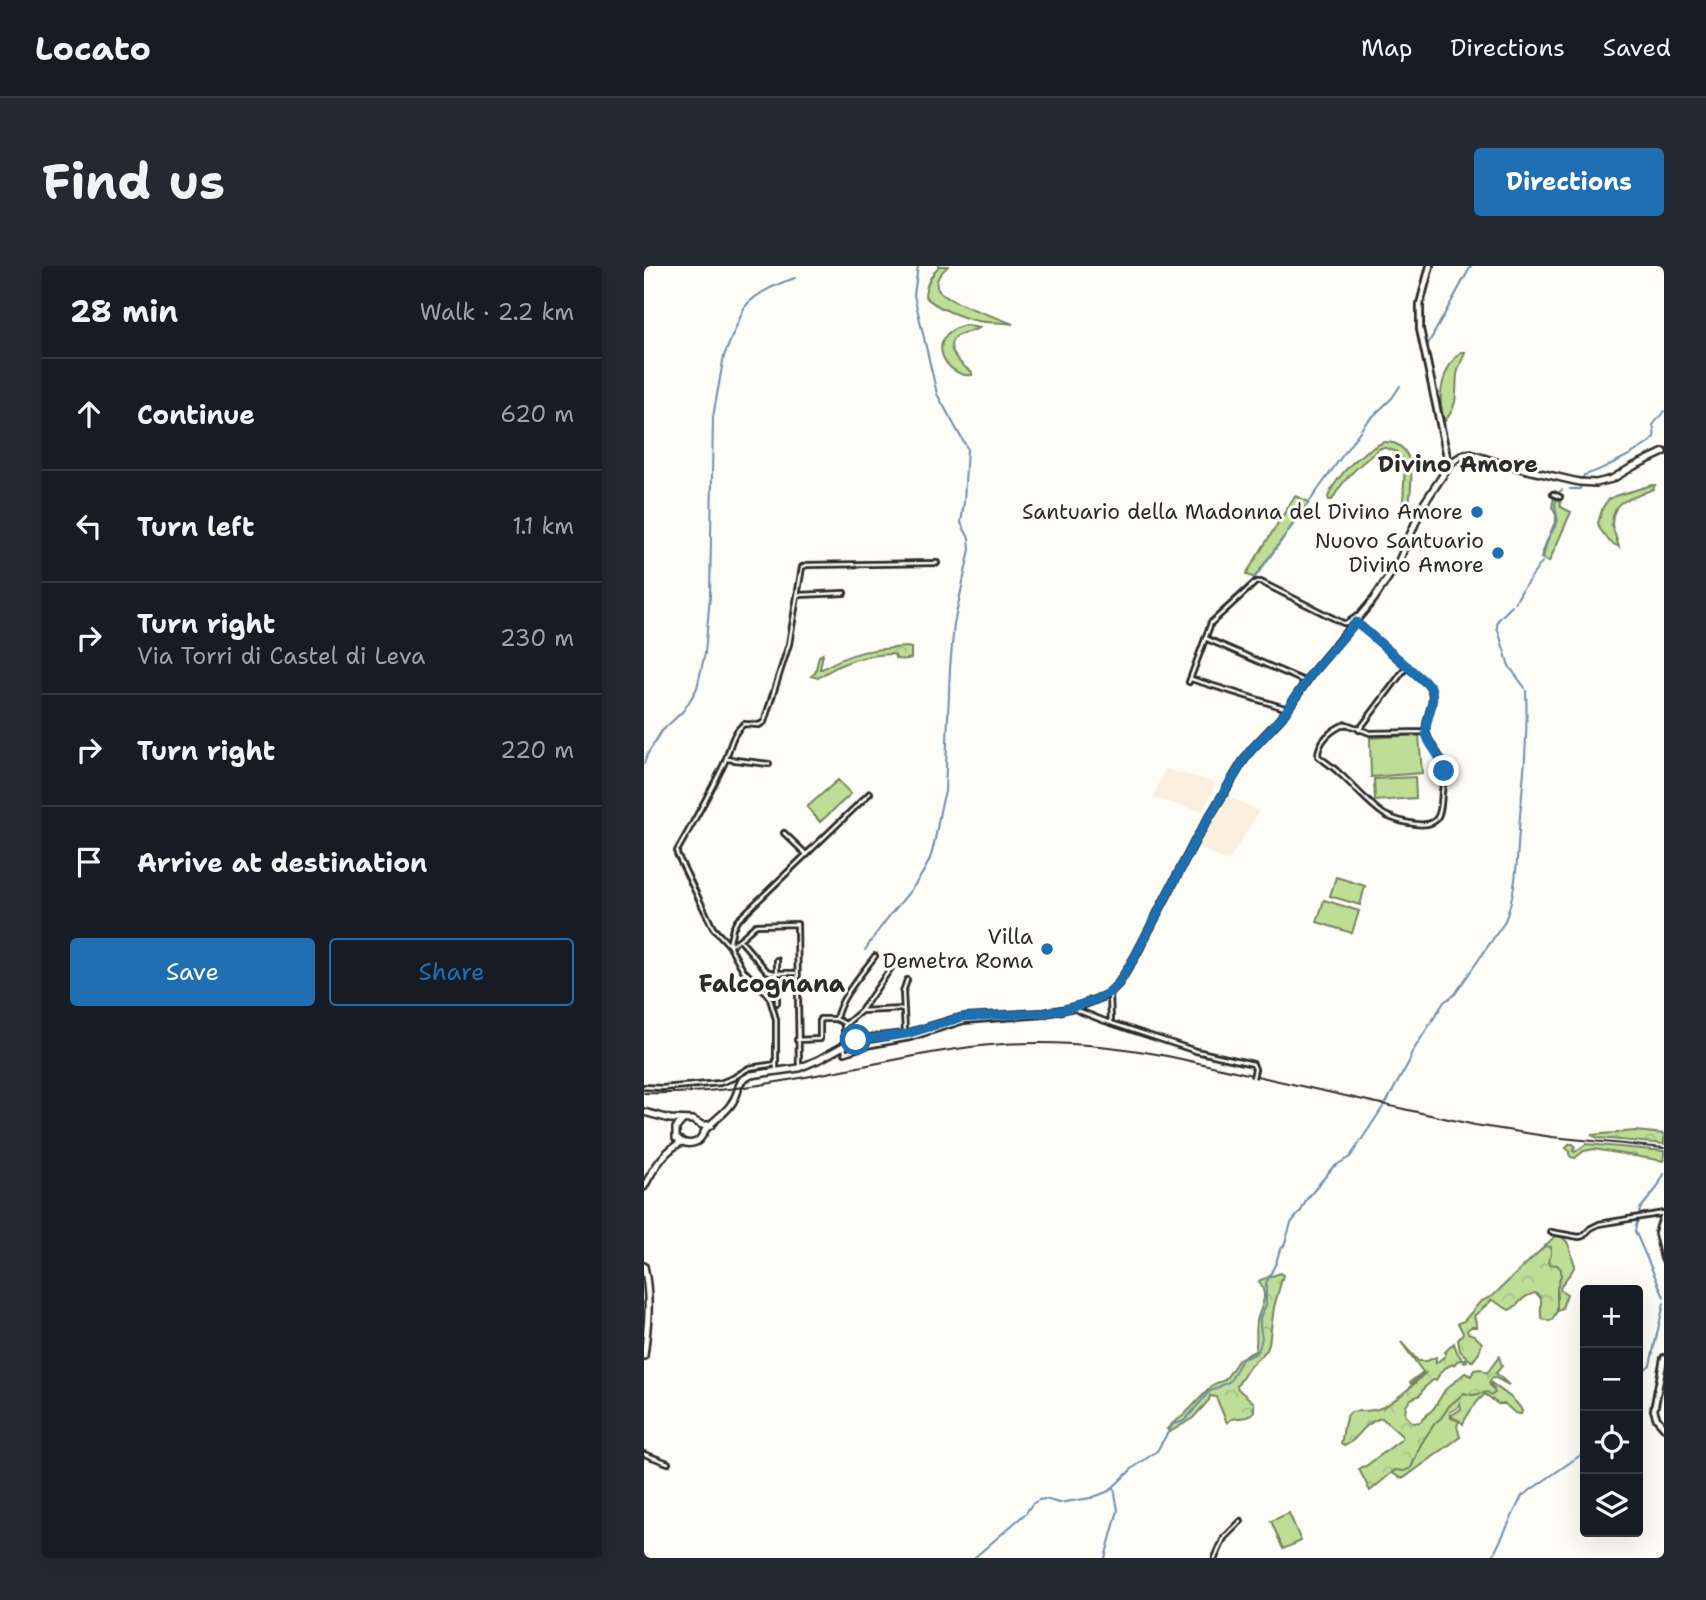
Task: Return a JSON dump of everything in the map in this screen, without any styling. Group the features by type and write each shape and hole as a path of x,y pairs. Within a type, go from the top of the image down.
{"main road":[{"path":"703,1128 711,1125 730,1106 742,1080 747,1077 799,1068 860,1039 906,1034 963,1017 1044,1013 1072,1008 1110,992 1119,983 1136,955 1196,839 1242,763 1358,620 1398,564 1420,510 1458,457 1470,454 1596,484 1664,452"},
{"path":"644,1112 681,1121 693,1120 703,1128"},
{"path":"670,1119 677,1126"},
{"path":"672,1148 677,1126 681,1121"},
{"path":"676,1137 682,1142 697,1141 703,1136 703,1128"},
{"path":"644,1187 657,1165 672,1148 682,1142"},
{"path":"644,1266 650,1309 644,1356"}],"street":[{"path":"1430,266 1420,304 1420,329 1449,466"},
{"path":"1553,494 1560,497"},
{"path":"776,1072 776,1019 773,1005 766,992 743,970 729,945 713,928 677,850 702,808 740,726 761,725 764,722 789,644 801,570 805,565 937,563"},
{"path":"1288,709 1190,680 1214,619 1257,581 1343,624 1356,616 1429,685 1433,695 1426,732 1442,761 1444,771 1438,816 1433,823 1424,825 1385,815 1317,753 1336,728 1347,724 1359,730 1379,733 1426,732"},
{"path":"797,595 844,593"},
{"path":"1205,638 1306,682"},
{"path":"1359,730 1407,666"},
{"path":"726,759 769,764"},
{"path":"729,945 737,921 870,793"},
{"path":"784,833 807,855"},
{"path":"729,945 740,940 756,925 797,924 799,1068"},
{"path":"740,940 769,972 797,973"},
{"path":"836,1019 842,1001 876,956"},
{"path":"777,960 777,1003"},
{"path":"844,1046 844,1026 861,1011 891,968"},
{"path":"905,1031 903,990 907,980"},
{"path":"1110,992 1111,1023"},
{"path":"1072,1008 1196,1051 1253,1064 1253,1078"},
{"path":"861,1011 904,1009"},
{"path":"797,1040 820,1039 820,1019 836,1019 846,1024"},
{"path":"644,1087 720,1083 749,1068 776,1064"},
{"path":"1551,1232 1579,1237 1599,1224 1664,1214 1658,1233 1664,1259"},
{"path":"1664,1358 1654,1410 1664,1427"},
{"path":"644,1454 668,1463"},
{"path":"1215,1558 1224,1538 1241,1521"}],"shaded area":[{"path":"1165,769 1215,782 1203,811 1153,798"},
{"path":"1226,795 1259,811 1228,862 1196,845"}],"green space":[{"path":"939,266 948,266 937,282 942,294 960,304 1013,324 972,320 929,300 925,296 926,287"},
{"path":"965,325 979,328 957,336 951,345 955,356 972,375 963,374 947,364 941,347 944,338 952,330"},
{"path":"1461,352 1465,352 1458,372 1456,399 1445,421 1441,403 1442,384 1449,366"},
{"path":"1384,442 1403,449 1408,457 1411,490 1408,511 1402,512 1400,509 1404,478 1402,459 1397,452 1385,448 1378,449 1355,470 1332,500 1329,500 1332,488 1344,472 1359,457"},
{"path":"1655,485 1653,489 1620,503 1616,508 1612,525 1619,547 1610,542 1598,523 1608,500"},
{"path":"1295,496 1309,502 1254,578 1246,574"},
{"path":"1554,497 1560,500 1561,507 1571,512 1549,562 1541,558 1556,520 1552,507"},
{"path":"911,648 909,659 897,659 891,654 871,656 853,660 818,678 811,676 815,673 819,656 823,654 820,669 863,652"},
{"path":"1419,735 1422,773 1371,777 1370,738"},
{"path":"1415,777 1416,798 1375,801 1374,779"},
{"path":"838,780 851,794 820,822 807,807"},
{"path":"1336,877 1365,886 1360,905 1330,896"},
{"path":"1324,900 1359,911 1352,933 1317,922"},
{"path":"1635,1131 1664,1134 1664,1144 1598,1138 1591,1135"},
{"path":"1569,1144 1575,1146 1575,1152 1586,1144 1664,1151 1664,1161 1594,1149 1584,1151 1575,1158 1571,1157 1566,1148"},
{"path":"1556,1235 1567,1243 1575,1265 1561,1287 1560,1290 1567,1294 1562,1308 1557,1311 1557,1288 1561,1275 1548,1261 1551,1248 1545,1246"},
{"path":"1545,1246 1551,1247 1548,1262 1561,1269 1557,1288 1557,1311 1552,1320 1542,1319 1541,1301 1535,1293 1509,1310 1492,1300 1474,1316 1477,1327 1467,1330 1482,1343 1479,1353 1471,1361 1460,1351 1458,1340 1463,1333 1458,1323 1464,1321 1480,1302 1494,1295"},
{"path":"1281,1273 1283,1275 1274,1307 1267,1350 1250,1366 1237,1386 1254,1403 1254,1412 1227,1423 1216,1397 1210,1396 1193,1418 1170,1432 1167,1429 1214,1384 1225,1380 1239,1359 1255,1351 1257,1321 1264,1297 1259,1282"},
{"path":"1401,1342 1418,1361 1436,1357 1436,1363 1454,1343 1462,1359 1467,1361 1460,1360 1446,1367 1420,1395 1411,1399 1406,1406 1405,1415 1413,1423 1420,1422 1434,1408 1445,1390 1465,1373 1471,1376 1474,1370 1481,1369 1487,1373 1499,1357 1502,1366 1496,1373 1509,1385 1494,1377 1489,1383 1495,1393 1492,1395 1487,1392 1473,1395 1464,1393 1435,1423 1421,1444 1411,1468 1404,1471 1395,1470 1370,1491 1359,1469 1402,1439 1402,1436 1382,1418 1369,1424 1354,1440 1344,1446 1341,1443 1344,1426 1351,1412 1375,1410 1390,1403 1426,1372 1411,1384 1410,1382 1423,1372"},
{"path":"1489,1381 1516,1403 1522,1411 1521,1414 1515,1413 1505,1404 1498,1404 1485,1394 1472,1408 1463,1424 1452,1415 1461,1409 1460,1402 1457,1408 1450,1412 1451,1418 1459,1421 1457,1426 1460,1437 1404,1478 1392,1473 1395,1470 1411,1468 1421,1444 1449,1406 1464,1393 1473,1395 1494,1389"},
{"path":"1289,1513 1301,1541 1283,1549 1271,1521"}],"waterway":[{"path":"865,950 920,877 932,853 945,792 954,624 970,549 969,538 961,523 967,448 937,394 914,295 918,266"},
{"path":"1427,346 1471,266"},
{"path":"644,764 661,732 683,711 697,688 705,653 710,596 713,417 724,356 744,308 767,290 795,278"},
{"path":"1207,622 1254,579 1365,424 1392,398 1400,386"},
{"path":"1570,489 1580,489 1584,475 1622,459 1651,441 1654,436 1653,425 1664,411"},
{"path":"1543,559 1547,541 1558,521 1555,505 1558,493 1562,490"},
{"path":"1515,603 1542,562"},
{"path":"1512,606 1498,620 1497,627 1509,666 1525,688"},
{"path":"1386,1103 1411,1054 1444,1002 1455,994 1504,923 1509,910 1517,857 1525,753 1526,691"},
{"path":"974,1558 1039,1500 1059,1503 1091,1498 1109,1491 1133,1468 1157,1451 1173,1424 1186,1419 1209,1392 1230,1381 1242,1359 1255,1354 1262,1338 1260,1318 1266,1305 1266,1283 1280,1249 1284,1246 1291,1223 1333,1167 1350,1157 1383,1107"},
{"path":"1664,1174 1657,1188 1640,1209 1635,1231 1664,1297"},
{"path":"1643,1371 1650,1365 1664,1303"},
{"path":"1492,1558 1522,1496 1580,1455"},
{"path":"1105,1558 1118,1510 1114,1488"}],"railway":[{"path":"644,1093 683,1093 760,1085 978,1046 1061,1043 1172,1057 1475,1125 1552,1137 1664,1148"}],"place":[{"name":"Santuario della Madonna del Divino Amore","path":"1477,512"},
{"name":"Nuovo Santuario Divino Amore","path":"1498,553"},
{"name":"Villa Demetra Roma","path":"1047,949"}],"district":[{"name":"Divino Amore","path":"1458,464"},
{"name":"Falcognana","path":"772,984"}],"route":[{"path":"856,1040 906,1034 963,1017 1062,1010 1093,1001 1110,992 1119,983 1136,955 1196,839 1242,763 1282,717 1312,673 1356,622 1431,687 1433,695 1426,732 1442,761 1444,771"}]}
